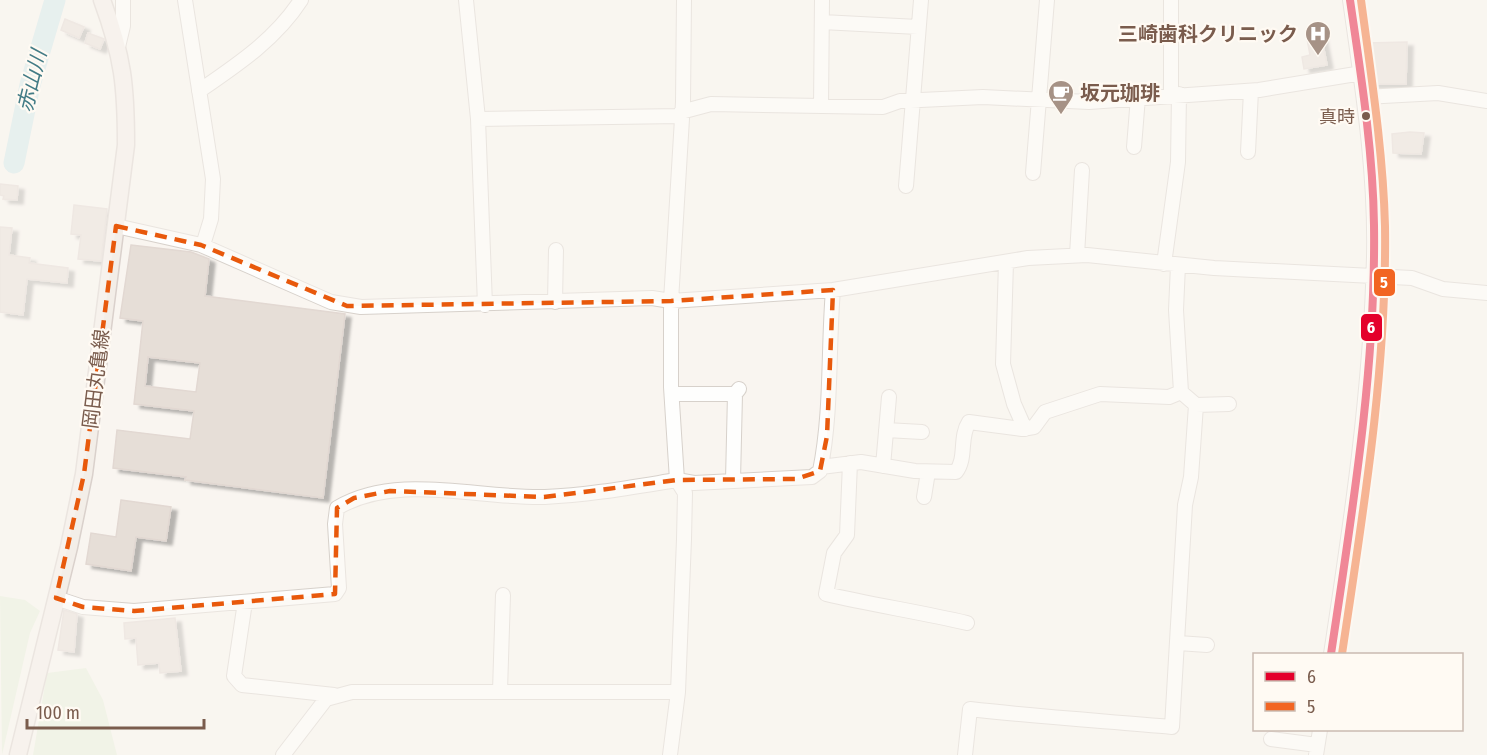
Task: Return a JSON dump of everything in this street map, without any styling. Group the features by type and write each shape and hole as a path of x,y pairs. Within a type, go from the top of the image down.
{"main road":[{"name":"岡田丸亀線","path":"18,755 84,474 126,145 126,92 118,47 102,0"}],"street":[{"path":"118,47 123,26 123,0"},
{"path":"185,0 213,179 211,219 203,245"},
{"path":"199,91 271,38 301,0"},
{"path":"466,0 478,119 485,305"},
{"path":"670,755 678,692 685,493 677,480 672,394 671,301 681,114 684,0"},
{"path":"821,105 822,0"},
{"path":"906,186 911,101 921,0"},
{"path":"1033,173 1037,99 1047,0"},
{"path":"1164,264 1178,162 1171,0"},
{"path":"1331,653 1352,509 1373,275 1370,155 1362,73 1350,1"},
{"path":"822,22 918,27"},
{"path":"478,119 681,114 711,105 883,107 911,101 983,97 1089,102 1175,94 1251,91 1362,73"},
{"path":"1248,152 1251,91"},
{"path":"1365,97 1438,93 1487,101"},
{"path":"1134,147 1138,97"},
{"path":"1077,255 1082,170"},
{"path":"116,226 203,245 331,302 347,306 393,308 652,298 671,301 834,290 1006,262 1077,255 1178,266 1413,278 1443,289 1487,293"},
{"path":"555,302 556,250"},
{"path":"1006,262 1003,364 1014,404 1025,429"},
{"path":"1178,266 1176,310 1181,392 1196,405 1229,404"},
{"path":"56,598 83,607 134,611 335,594 339,588 335,524 337,508 354,498 390,491 544,497 677,480 694,483 813,477 820,471 826,436 828,347 834,290"},
{"path":"672,394 737,392 733,480"},
{"path":"821,467 850,463 928,472 956,472 961,461 964,429 969,422 1025,429 1034,428 1045,412 1100,394 1169,397 1181,392"},
{"path":"883,466 889,397"},
{"path":"965,755 970,709 1046,718 1066,717 1172,727 1185,505 1191,477 1196,405"},
{"path":"886,430 922,432"},
{"path":"850,463 847,535 834,553 826,594 967,623"},
{"path":"924,496 928,472"},
{"path":"500,692 503,595"},
{"path":"245,602 234,676 242,685 334,695 352,692 678,692"},
{"path":"1178,643 1207,645"},
{"path":"283,755 313,714 334,695"},
{"path":"1271,739 1317,750 1320,731"}],"highlighted area":[{"path":"116,226 201,245 347,306 671,301 833,290 827,436 820,471 796,479 677,480 544,497 390,491 354,498 337,508 335,594 134,611 83,607 56,598 84,474"}],"green space":[{"path":"0,596 25,600 40,611 30,633 2,755"},
{"path":"86,668 103,700 117,755 33,755 47,673"}],"building":[{"path":"65,19 84,27 79,38 61,30"},
{"path":"1320,30 1327,65 1304,69 1302,57 1310,55 1306,33"},
{"path":"88,33 104,39 100,49 85,43"},
{"path":"1407,42 1406,84 1372,84 1372,61 1368,61 1366,43"},
{"path":"1424,133 1421,154 1393,153 1392,134"},
{"path":"0,184 18,186 17,200 3,199 4,196 0,195"},
{"path":"74,205 107,209 101,261 78,259 81,235 71,234"},
{"path":"0,227 12,228 9,255 30,258 29,263 68,268 67,283 27,279 23,315 0,312"},
{"path":"131,245 191,252 209,259 205,296 345,314 323,498 113,468 117,430 190,439 194,411 134,404 143,321 120,318","holes":["148,357 200,363 196,392 145,386"]},
{"path":"121,500 171,507 166,541 136,537 131,571 86,564 91,533 116,537"},
{"path":"64,610 77,614 74,652 58,650"},
{"path":"175,618 181,671 160,673 159,663 138,665 136,638 125,639 124,623"}],"waterway":[{"name":"赤山川","path":"14,163 30,85 55,0"}],"transit line":[{"name":"6","path":"1331,653 1361,441 1374,279 1371,169 1366,112 1350,0"},
{"name":"5","path":"1342,653 1372,441 1385,280 1382,169 1361,0"}],"place":[{"name":"三崎歯科クリニック","path":"1318,57"},
{"name":"坂元珈琲","path":"1061,116"},
{"name":"真時","path":"1366,116"}]}
